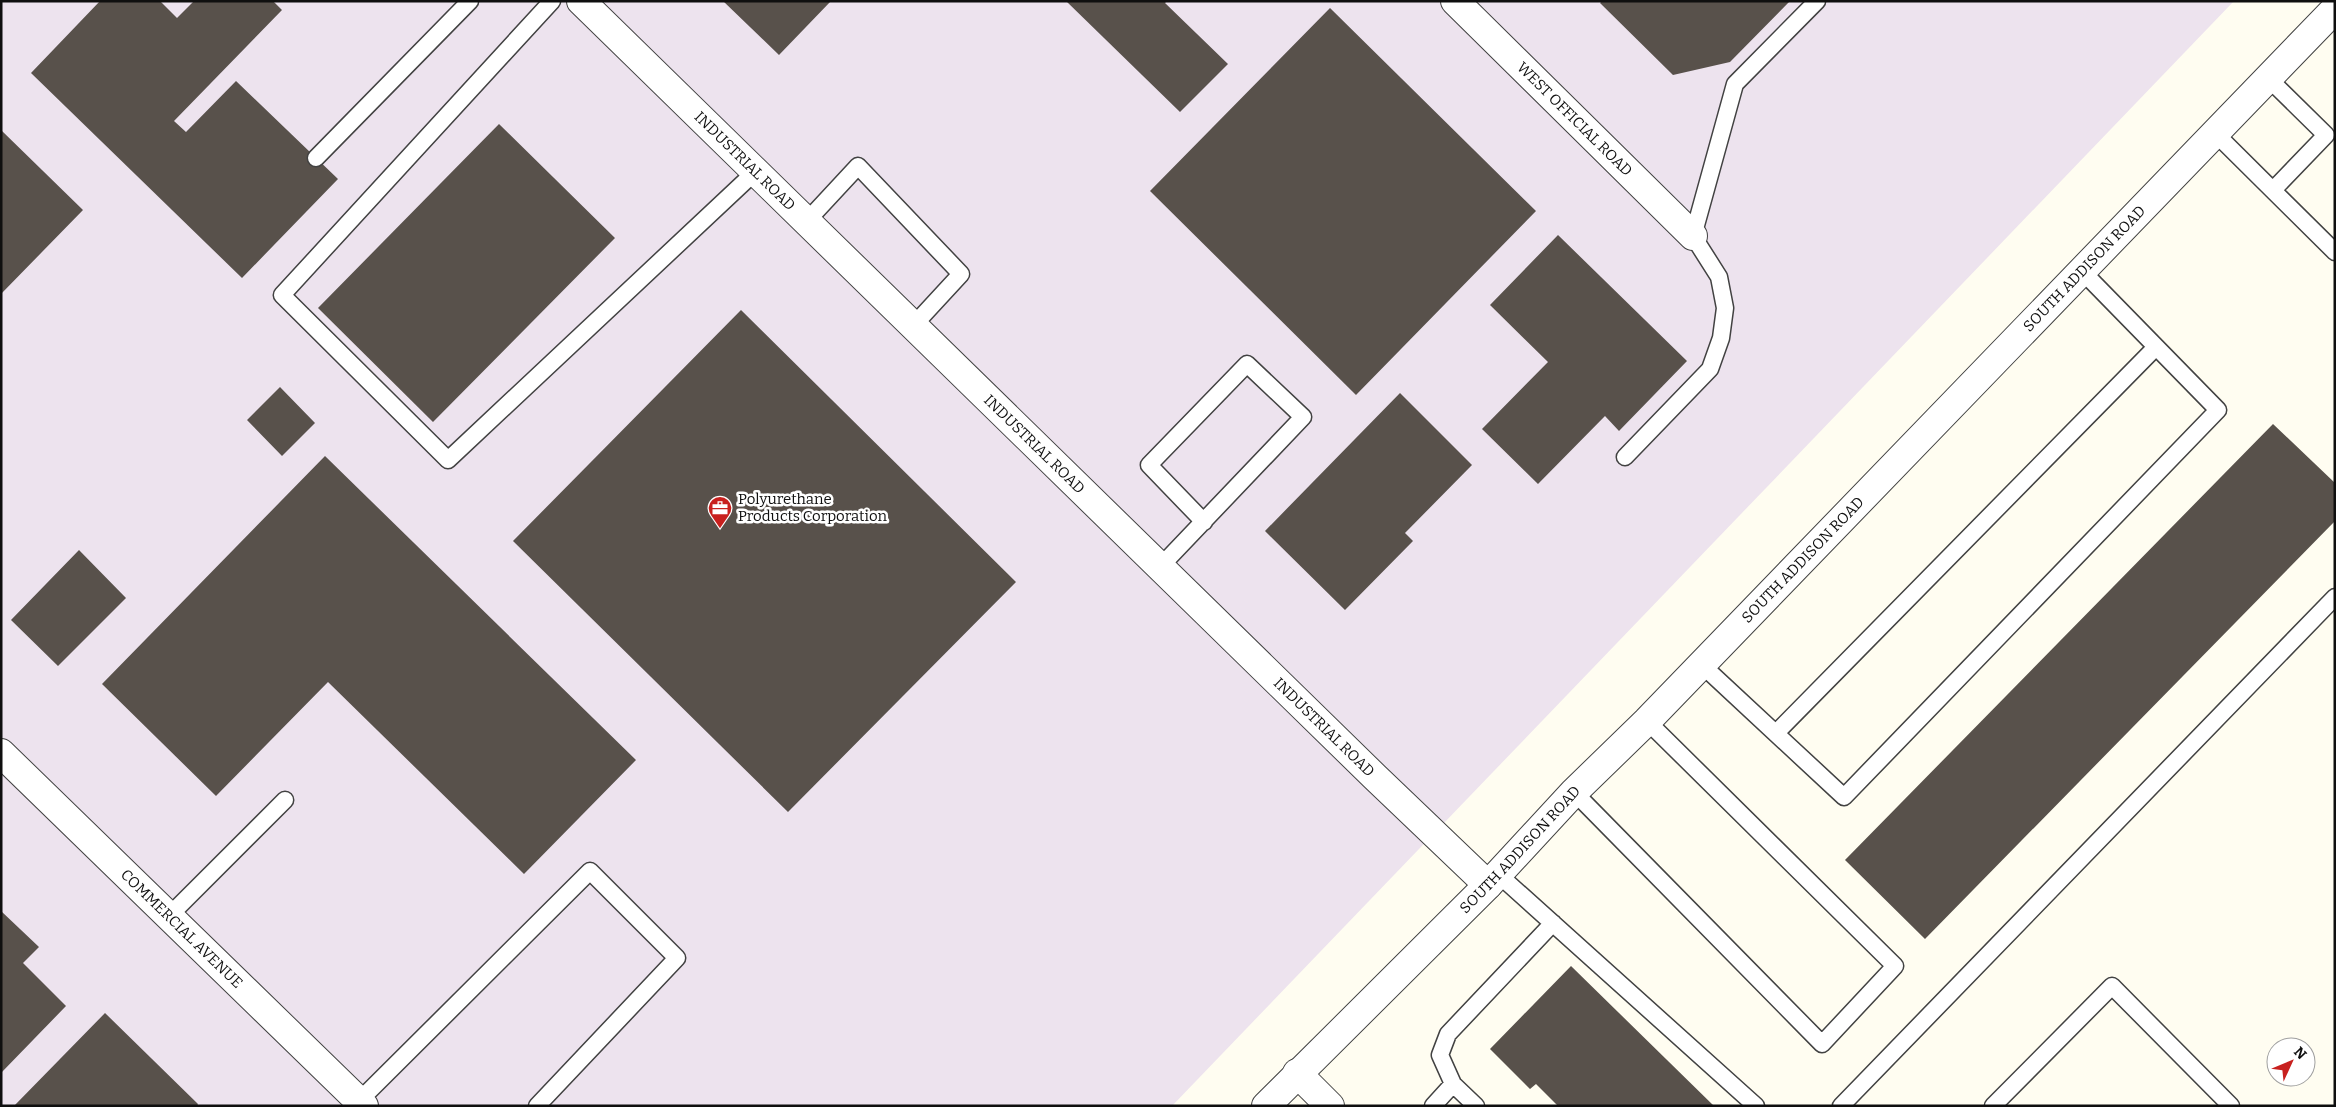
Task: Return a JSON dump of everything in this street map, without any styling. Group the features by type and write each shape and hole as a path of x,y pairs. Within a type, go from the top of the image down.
{"street":[{"name":"INDUSTRIAL ROAD","path":"581,1 1160,567 1493,879"},
{"name":"WEST OFFICIAL ROAD","path":"1454,1 1693,236"},
{"name":"SOUTH ADDISON ROAD","path":"1266,1106 1493,879 1574,792 1702,664 2268,78 2331,19"},
{"name":"COMMERCIAL AVENUE","path":"1,753 361,1103"},
{"path":"1297,1073 1330,1106"}],"lane":[{"path":"316,158 470,1"},
{"path":"552,1 282,295 448,460 755,172"},
{"path":"1625,457 1710,369 1721,338 1725,308 1719,277 1693,236 1735,84 1817,1"},
{"path":"2268,78 2326,135 2273,190"},
{"path":"2215,133 2335,252"},
{"path":"806,222 858,166 961,274 913,326"},
{"path":"1702,664 1844,797 2218,410 2082,271"},
{"path":"1776,733 2156,347"},
{"path":"1160,567 1204,522 1303,417 1247,364 1149,465 1204,522"},
{"path":"1841,1106 2335,597"},
{"path":"1574,792 1822,1044 1895,966 1647,720"},
{"path":"169,916 284,800"},
{"path":"361,1103 590,871 678,958 537,1106"},
{"path":"1493,879 1553,923 1756,1106"},
{"path":"1476,1106 1453,1084 1440,1055 1448,1034 1553,923"},
{"path":"1993,1106 2112,986 2231,1106"},
{"path":"1433,1106 1453,1084"}],"shaded area":[{"path":"1,1 2234,1 1172,1106 1,1106"}],"building":[{"path":"100,1 160,1 177,18 194,1 273,1 282,10 174,121 186,132 236,81 338,179 242,278 31,73"},
{"path":"723,1 831,1 779,55"},
{"path":"1066,1 1167,1 1165,3 1228,64 1180,112"},
{"path":"1602,1 1790,1 1730,62 1673,75 1600,3"},
{"path":"1330,8 1536,211 1356,395 1150,191"},
{"path":"499,124 615,238 433,422 318,308"},
{"path":"1,130 83,210 1,294"},
{"path":"1558,235 1687,361 1619,431 1605,416 1538,484 1482,429 1548,362 1490,305"},
{"path":"741,310 1016,582 788,812 513,541"},
{"path":"280,387 315,423 282,456 247,420"},
{"path":"1400,393 1472,465 1405,533 1413,541 1345,610 1265,531"},
{"path":"2273,424 2335,483 2335,521 1925,939 1845,860"},
{"path":"325,456 636,760 524,874 328,682 216,796 102,684"},
{"path":"79,550 126,598 58,666 11,620"},
{"path":"1,911 39,947 23,963 66,1006 1,1073"},
{"path":"1571,966 1714,1106 1558,1106 1536,1084 1530,1089 1490,1049"},
{"path":"105,1013 198,1104 197,1106 14,1106"}],"place":[{"name":"Polyurethane Products Corporation","path":"720,529"}]}
